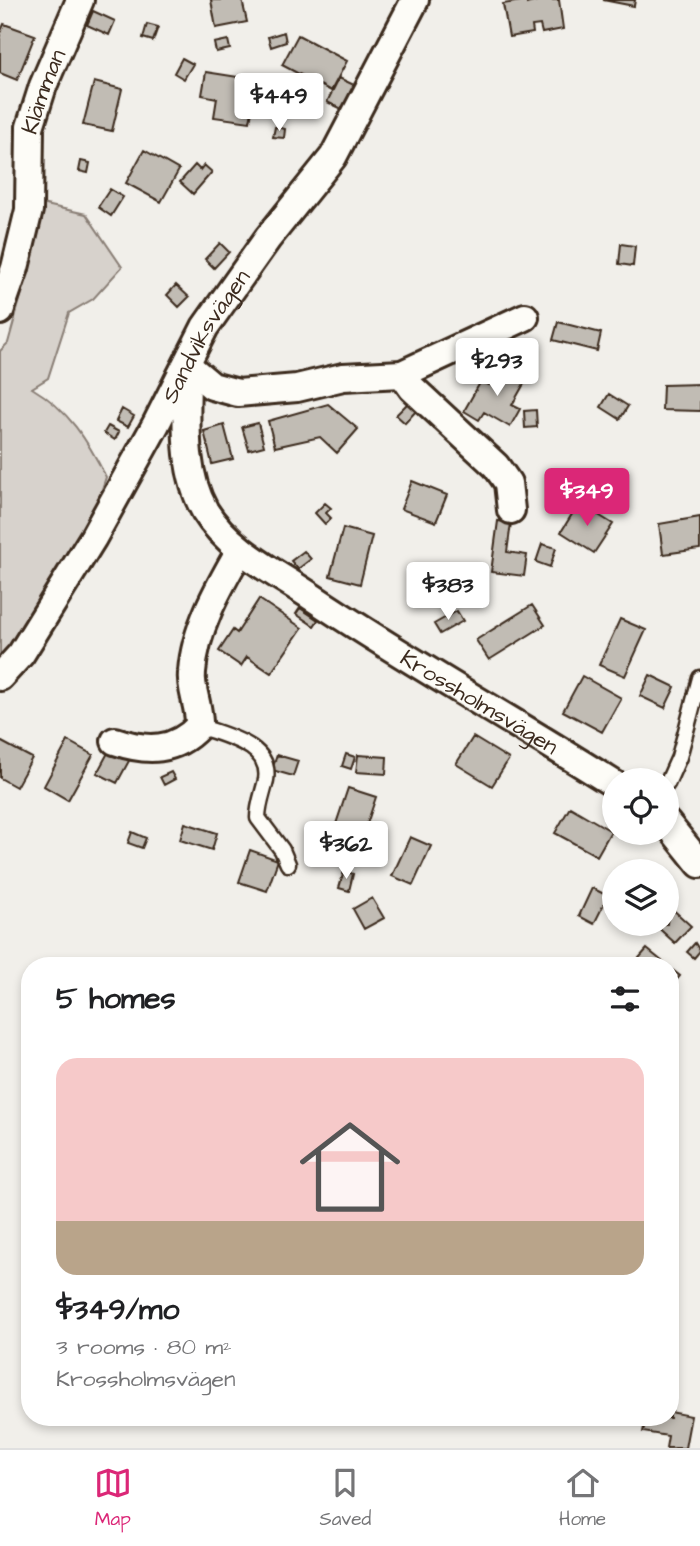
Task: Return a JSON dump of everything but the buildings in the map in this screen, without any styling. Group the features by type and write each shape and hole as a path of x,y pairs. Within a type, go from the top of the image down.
{"street":[{"name":"Klämman","path":"0,311 15,268 29,210 30,127 43,86 80,0"},
{"name":"Sandviksvägen","path":"0,677 21,654 93,538 205,327 233,284 333,157 415,0"},
{"path":"187,365 212,386 238,393 297,388 343,377 402,374 524,317"},
{"name":"Krossholmsvägen","path":"187,365 187,435 191,476 211,519 240,550 432,675 602,777"},
{"path":"402,374 412,388 496,466 508,483 511,510"},
{"path":"115,741 138,749 153,749 187,739 199,726 199,708 192,680 195,652 218,589 240,550"},
{"path":"679,835 697,852"}],"lane":[{"path":"674,768 700,678"},
{"path":"199,726 250,747 262,757 266,771 258,818 282,850 288,864"}],"shaded area":[{"path":"37,203 86,214 122,267 93,299 69,313 48,378 32,388 45,396 76,427 106,477 92,519 0,663 0,351 8,343 34,249"}]}
